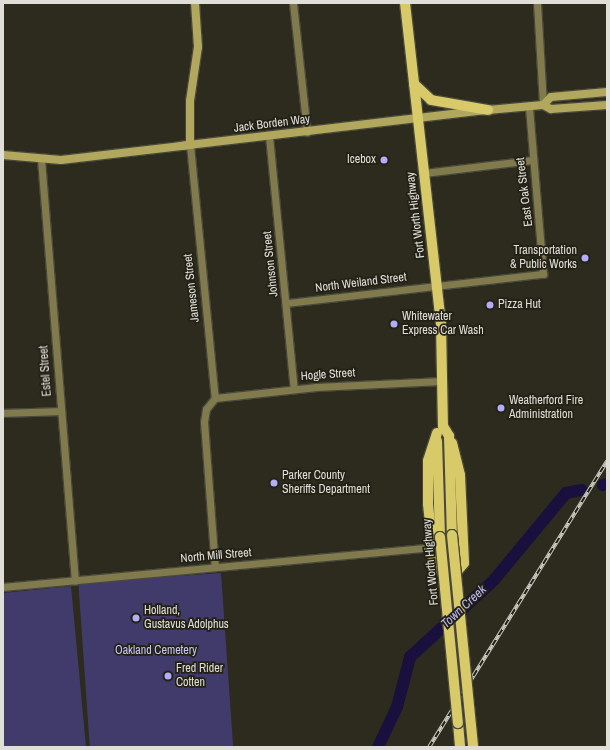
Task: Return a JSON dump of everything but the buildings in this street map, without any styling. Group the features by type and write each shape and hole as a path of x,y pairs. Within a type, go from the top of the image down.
{"main road":[{"name":"Fort Worth Highway","path":"405,3 437,284 442,381 440,429 440,537 460,747"},
{"path":"414,84 431,100 488,110"},
{"name":"Fort Worth Highway","path":"440,429 449,436 452,535 473,747"},
{"path":"440,429 427,469 432,547 434,562 438,569 462,568 465,558 458,458 449,436"}],"street":[{"name":"Jameson Street","path":"195,3 198,46 190,101 190,145 215,398"},
{"path":"293,3 307,132"},
{"path":"537,3 543,105"},
{"name":"Jack Borden Way","path":"543,105 551,97 607,92"},
{"name":"Jack Borden Way","path":"3,155 41,159 78,158 307,132 418,117 543,105 551,109 607,105"},
{"name":"East Oak Street","path":"529,106 532,160 538,203 543,274"},
{"name":"Johnson Street","path":"269,136 287,303 294,389"},
{"name":"Estel Street","path":"41,159 60,411 75,581"},
{"path":"424,173 532,160"},
{"name":"North Weiland Street","path":"287,303 437,284 543,274"},
{"name":"Hogle Street","path":"215,398 294,389 389,382 442,381"},
{"path":"215,398 206,409 204,422 215,567"},
{"path":"3,413 60,411"},
{"name":"North Mill Street","path":"3,587 432,547"}],"green space":[{"name":"Oakland Cemetery","path":"221,573 233,747 90,747 78,583"},
{"path":"71,586 86,747 3,747 3,593"}],"waterway":[{"name":"Town Creek","path":"603,485 607,484"},
{"name":"Town Creek","path":"378,747 397,707 410,657 494,580 566,493 582,490"}],"railway":[{"path":"429,747 607,461"}],"place":[{"name":"Icebox","path":"384,160"},
{"name":"Transportation & Public Works","path":"585,258"},
{"name":"Pizza Hut","path":"490,305"},
{"name":"Whitewater Express Car Wash","path":"394,324"},
{"name":"Weatherford Fire Administration","path":"501,408"},
{"name":"Parker County Sheriffs Department","path":"274,483"},
{"name":"Holland, Gustavus Adolphus","path":"136,618"},
{"name":"Fred Rider Cotten","path":"168,676"}]}
